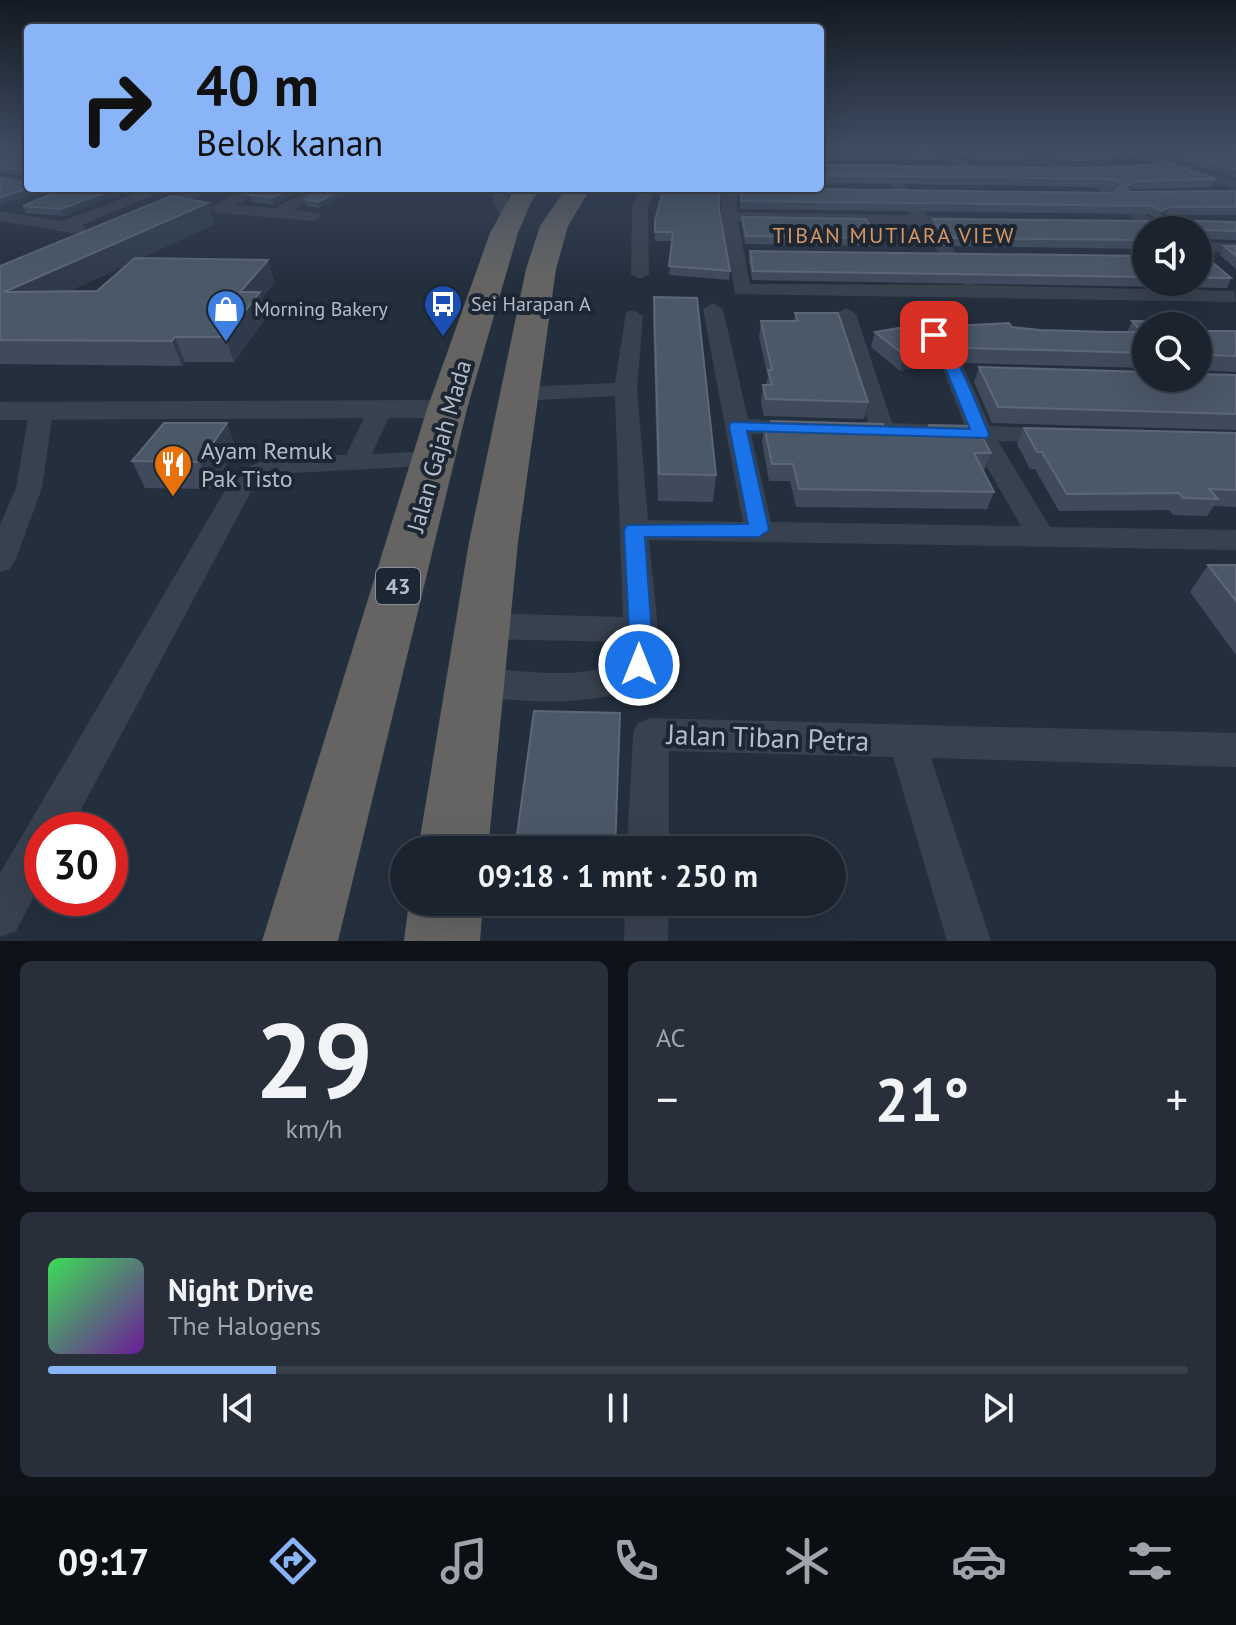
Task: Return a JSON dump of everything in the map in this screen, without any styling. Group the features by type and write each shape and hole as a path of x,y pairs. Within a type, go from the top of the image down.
{"highway":[{"name":"Jalan Gajah Mada","path":"300,941 447,409 511,217 527,192"},
{"path":"455,836 480,626 518,394 548,237 556,217 576,192"},
{"path":"442,941 445,916"}],"street":[{"path":"899,190 976,291"},
{"path":"1104,190 1149,216"},
{"path":"63,238 156,192"},
{"path":"0,215 63,238 95,235 199,192"},
{"path":"251,192 218,208 313,216"},
{"path":"278,212 316,192"},
{"path":"500,192 501,204 511,217"},
{"path":"640,274 640,205 647,192"},
{"path":"730,192 729,217 745,252 742,290 1235,297 1225,276"},
{"path":"1080,193 1110,194"},
{"path":"0,215 49,194"},
{"path":"1134,195 1156,216"},
{"path":"729,217 983,221"},
{"path":"0,222 95,235"},
{"path":"1118,222 1132,223"},
{"path":"1212,249 1236,248"},
{"path":"918,254 979,254"},
{"path":"713,309 759,530"},
{"path":"846,314 882,430"},
{"path":"473,681 598,687 618,681 639,665 640,630 626,389 633,316"},
{"path":"924,316 955,372 981,434 1041,536"},
{"path":"955,372 987,373"},
{"path":"518,394 626,389"},
{"path":"355,462 381,408"},
{"path":"0,411 447,409"},
{"path":"0,561 29,488 41,412"},
{"path":"737,426 1076,436"},
{"path":"58,812 242,483 255,472 270,466 435,459"},
{"path":"634,530 1236,540"},
{"path":"480,626 640,630"},
{"name":"Jalan Tiban Petra","path":"648,836 651,734 1236,750"},
{"path":"907,741 969,941"},
{"path":"0,915 24,872"},
{"path":"646,941 647,916"}],"building":[{"path":"0,190 23,190 0,198"},
{"path":"824,190 1113,193 1117,190 1236,191 1236,207 1170,207 1161,211 1152,206 741,201 741,192"},
{"path":"56,192 106,192 61,209 23,206"},
{"path":"252,192 284,192 272,198 248,194"},
{"path":"317,192 337,192 318,202 305,199"},
{"path":"663,192 720,192 719,209 730,271 669,266 673,232 655,232"},
{"path":"171,196 208,203 4,292 97,291 135,258 268,260 240,292 260,292 225,337 175,337 172,341 0,340 0,266"},
{"path":"742,217 866,219 877,238 746,236"},
{"path":"933,219 1132,221 1132,240 945,238"},
{"path":"1212,221 1236,222 1236,231 1212,230"},
{"path":"1224,246 1236,246 1236,256"},
{"path":"750,251 1132,256 1132,277 753,271"},
{"path":"1212,262 1231,278 1212,278"},
{"path":"654,297 697,298 716,475 659,474"},
{"path":"795,313 838,313 868,402 766,399 763,385 772,385 768,370 772,370 761,321 798,321"},
{"path":"927,323 940,348 904,355 875,332"},
{"path":"1009,323 1012,327 1040,330 1132,332 1132,353 969,348 956,326"},
{"path":"1212,331 1236,331 1236,356 1212,355"},
{"path":"979,367 1132,372 1132,392 1212,392 1212,374 1236,375 1236,414 998,407"},
{"path":"771,421 883,424 885,431 931,431 929,425 976,426 991,453 974,453 994,492 799,489 793,464 772,464 764,426 772,426"},
{"path":"164,423 227,423 200,462 132,461"},
{"path":"1024,428 1236,433 1236,490 1209,489 1218,499 1183,498 1179,493 1067,494"},
{"path":"1208,565 1236,565 1236,601"},
{"path":"534,711 620,713 616,836 517,836"}],"place":[{"name":"Sei Harapan A","path":"443,338"},
{"name":"Morning Bakery","path":"226,343"},
{"name":"Ayam Remuk Pak Tisto","path":"173,498"}],"district":[{"name":"TIBAN MUTIARA VIEW","path":"894,235"}],"route":[{"path":"639,665 641,652 634,530 759,530 737,426 981,434 955,372 934,335"}]}
